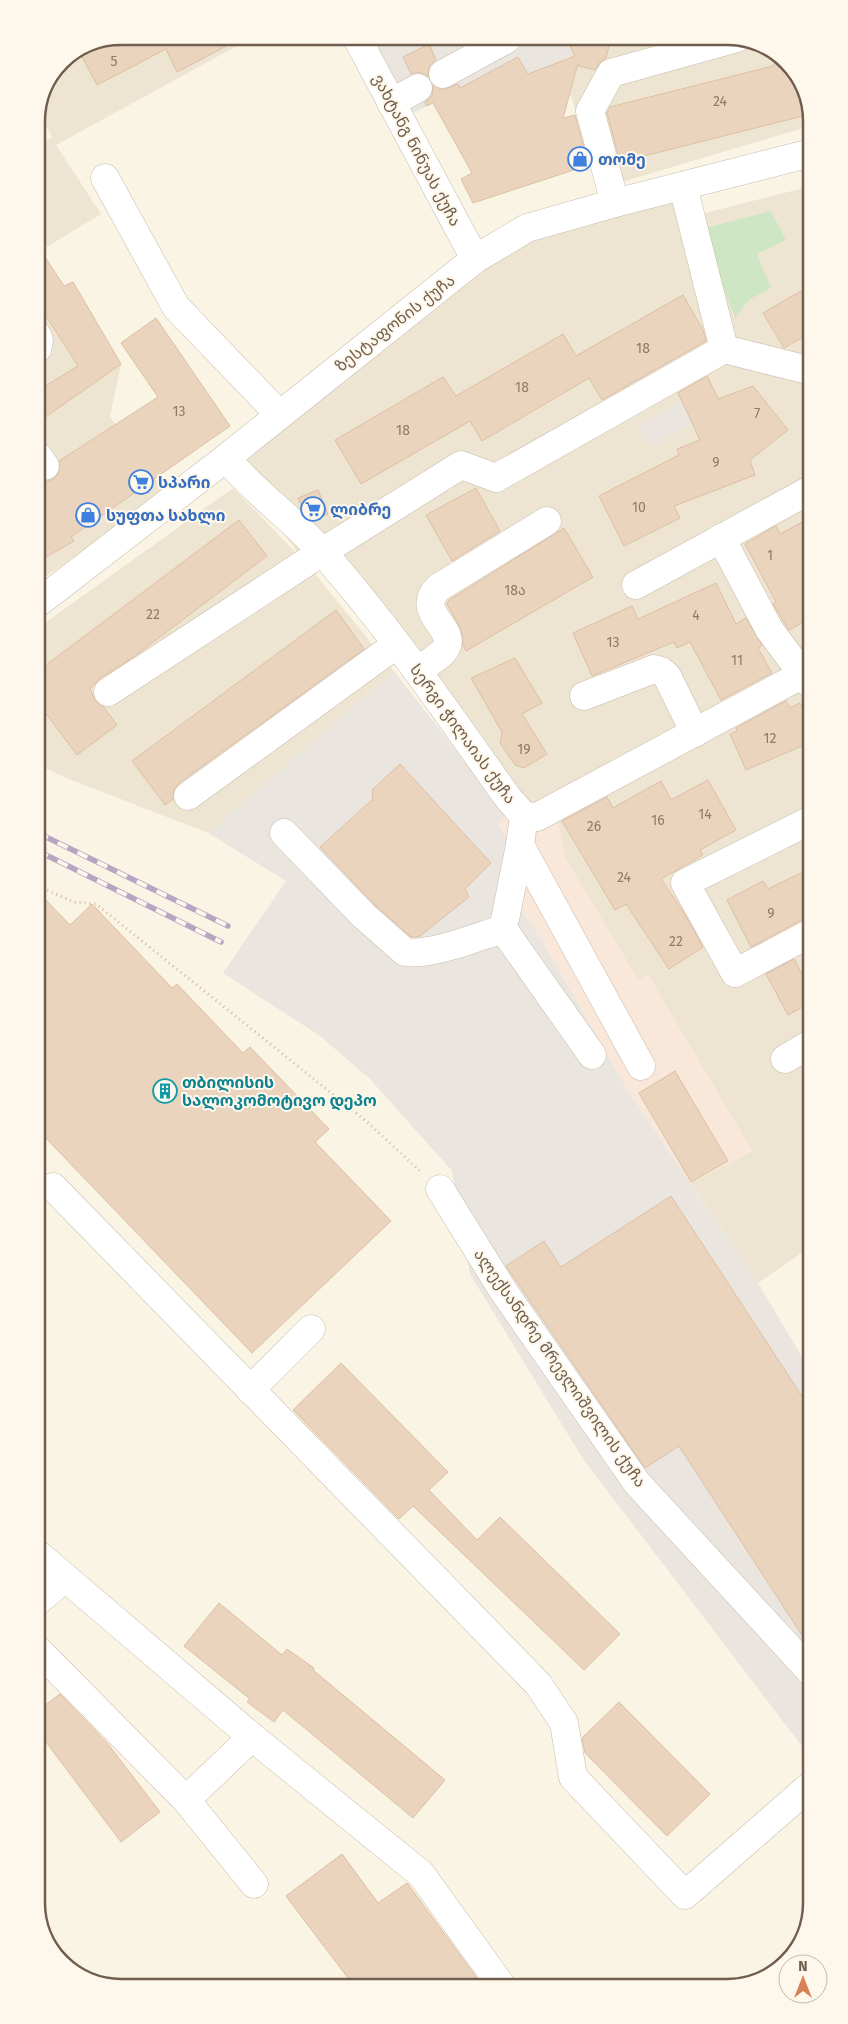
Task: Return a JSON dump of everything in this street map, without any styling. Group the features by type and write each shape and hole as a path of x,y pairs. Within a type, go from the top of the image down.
{"street":[{"name":"ვახტანგ ნინუას ქუჩა","path":"361,45 476,259"},
{"path":"443,74 496,45"},
{"path":"615,203 590,111 611,72 711,45"},
{"path":"391,103 418,88"},
{"name":"ზესტაფონის ქუჩა","path":"45,598 226,458 476,259 526,228 615,203 803,155"},
{"path":"105,178 176,307 279,414"},
{"path":"683,186 724,349"},
{"path":"108,692 322,552 461,465 496,478 724,349 803,369"},
{"name":"სერგი ჭილაიას ქუჩა","path":"226,458 244,479 322,552 397,644 508,798 524,816 536,817 803,678"},
{"path":"636,585 803,494"},
{"path":"417,671 443,651 448,643 445,631 430,605 429,599 432,594 438,588 547,521"},
{"path":"721,538 769,629 803,671"},
{"path":"188,796 397,644"},
{"path":"584,696 654,669 661,671 667,676 695,733"},
{"path":"524,816 503,929 592,1055"},
{"path":"803,823 685,883 736,973 803,937"},
{"path":"284,833 363,915 405,952 414,954 454,945 503,929"},
{"path":"520,845 641,1066"},
{"path":"785,1059 803,1048"},
{"path":"53,1187 538,1684 564,1723 573,1777 685,1895 803,1793"},
{"name":"ალექსანდრე მრევლიშვილის ქუჩა","path":"440,1189 504,1292 637,1483 803,1663"},
{"path":"250,1390 311,1328"},
{"path":"45,1560 252,1737 422,1874 497,1979"},
{"path":"45,1596 65,1578"},
{"path":"45,1657 186,1800 254,1884"},
{"path":"186,1800 252,1737"}],"path":[{"path":"45,889 74,902 96,904 366,1121 440,1189"}],"shaded area":[{"path":"121,45 239,45 56,145 101,214 45,248 45,141 52,137 45,123 45,116 53,87 71,64 83,55 96,49"},
{"path":"375,45 583,45 581,53 528,74 518,57 412,114"},
{"path":"583,45 742,46 765,55 781,67 787,75 799,96 803,128 598,189 570,92"},
{"path":"683,186 705,213 803,188 803,666 547,802 525,802 344,555 307,564 394,671 208,833 45,768 45,623 233,488 303,560 244,479 247,455 475,259"},
{"path":"45,258 64,286 73,282 121,364 110,417 165,493 45,577"},
{"path":"682,401 694,424 650,447 638,426"},
{"path":"394,671 505,813 498,826 507,839 517,904 540,937 627,1089 758,1283 803,1358 803,1748 583,1459 470,1274 452,1171 370,1079 320,1036 223,973 286,881 208,833"},
{"path":"803,682 803,1252 758,1283 691,1183 752,1151 648,975 638,980 565,858 557,817"},
{"path":"505,813 557,817 565,858 638,980 648,975 752,1151 691,1183 627,1089 540,937 517,904 498,826"}],"green space":[{"path":"771,211 786,240 757,254 771,288 750,299 735,317 705,242 706,228"}],"building":[{"path":"121,45 228,45 177,72 166,49 97,85 82,56 96,49"},
{"path":"429,45 436,60 429,66 428,77 419,72 411,74 403,57"},
{"path":"570,45 609,45 606,58 601,61 595,70 579,66 578,63 563,118 575,115 589,165 473,203 461,179 472,173 433,103 426,106 425,102 432,96 433,85 443,90 458,84 460,88 518,57 528,74 575,56"},
{"path":"775,62 781,67 795,87 799,96 803,116 620,162 607,113 610,107 773,66"},
{"path":"45,257 64,286 73,282 121,364 45,417 45,386 78,366 45,314"},
{"path":"803,290 803,337 784,348 763,313"},
{"path":"683,295 703,330 706,341 602,400 589,378 482,441 470,421 361,484 335,440 443,377 456,396 563,334 576,356"},
{"path":"156,318 230,426 71,537 74,541 45,557 45,482 54,479 59,472 59,461 158,397 121,343"},
{"path":"707,376 718,399 753,386 788,430 750,460 755,475 674,506 680,518 624,546 599,496 679,455 677,449 700,440 678,393"},
{"path":"476,488 500,531 452,561 426,515"},
{"path":"318,490 328,514 313,520 304,512 298,498"},
{"path":"239,520 267,556 135,656 99,679 90,689 95,701 103,706 117,725 77,755 45,712 45,666"},
{"path":"803,522 803,622 789,630 773,604 776,602 745,544 776,526 780,534"},
{"path":"564,528 593,577 466,651 463,645 461,629 447,604 449,600"},
{"path":"716,583 736,624 746,618 762,645 758,648 772,673 721,700 690,642 677,648 674,642 592,676 573,633 632,606 638,619"},
{"path":"336,610 364,649 179,783 174,790 173,799 165,805 132,761"},
{"path":"515,658 542,703 522,714 547,754 524,768 515,765 500,743 502,732 471,678"},
{"path":"786,701 790,708 800,703 803,709 803,746 746,770 730,734 737,731 736,728"},
{"path":"400,764 491,863 465,889 469,897 420,936 415,937 411,937 374,904 320,847 373,799 372,790"},
{"path":"708,780 736,830 700,850 703,855 661,879 684,913 703,947 669,969 626,904 615,910 562,821 607,797 613,808 661,781 671,800"},
{"path":"803,872 803,920 751,947 727,900 763,881 768,889"},
{"name":"თბილისის სალოკომოტივო დეპო","path":"45,899 70,925 92,904 172,988 177,984 243,1053 250,1047 329,1129 315,1142 391,1221 252,1353 45,1137"},
{"path":"794,959 803,976 803,1007 788,1015 766,974"},
{"path":"675,1071 728,1161 691,1182 639,1093"},
{"path":"671,1196 803,1398 803,1637 679,1446 645,1468 506,1266 544,1241 561,1267"},
{"path":"341,1363 448,1472 429,1490 477,1540 500,1517 620,1634 584,1670 413,1506 399,1519 293,1410"},
{"path":"219,1603 282,1655 287,1649 314,1668 313,1670 445,1780 413,1818 283,1710 274,1722 247,1702 250,1699 184,1646"},
{"path":"60,1694 108,1744 160,1812 121,1842 45,1741 45,1705"},
{"path":"619,1702 710,1794 667,1836 585,1753 582,1738"},
{"path":"342,1854 378,1903 407,1883 478,1979 349,1979 286,1896"}],"railway":[{"path":"45,836 228,926"},
{"path":"45,854 221,942"}],"place":[{"name":"თომე","path":"580,159"},
{"name":"სპარი","path":"141,482"},
{"name":"ლიბრე","path":"313,509"},
{"name":"სუფთა სახლი","path":"88,515"},
{"name":"თბილისის სალოკომოტივო დეპო","path":"165,1091"}]}
